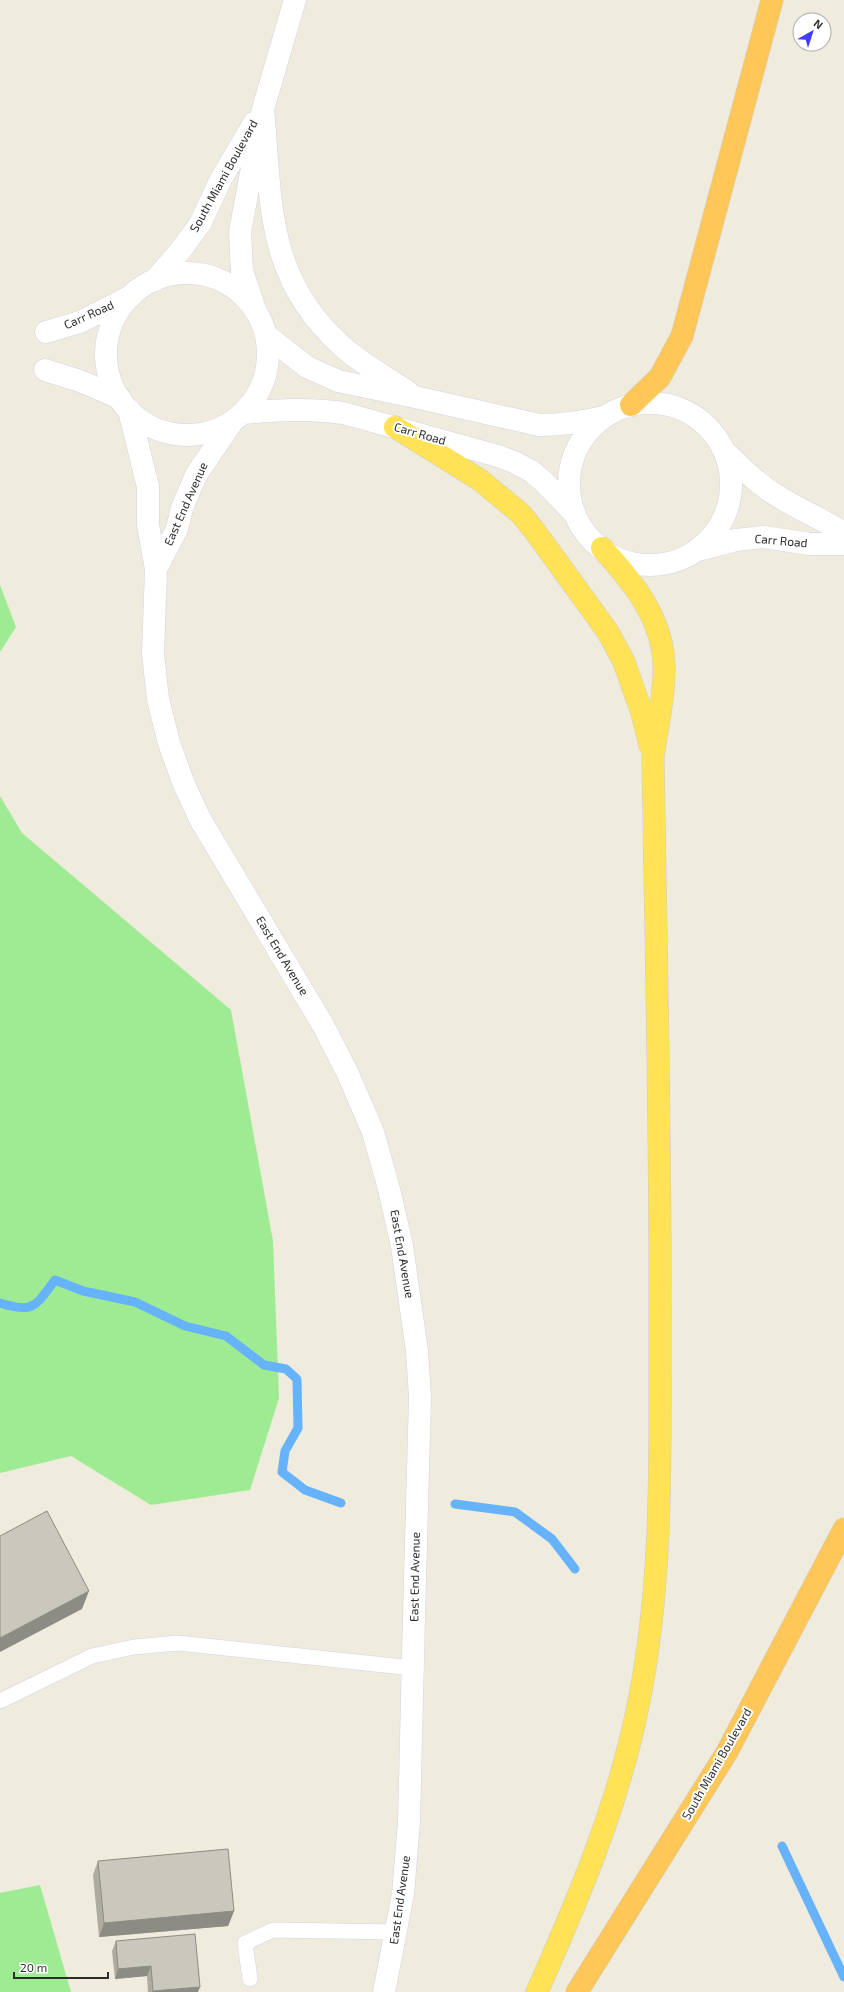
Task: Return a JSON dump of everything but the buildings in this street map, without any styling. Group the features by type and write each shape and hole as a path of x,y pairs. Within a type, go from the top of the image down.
{"highway":[{"path":"631,405 660,376 682,336 772,0"},
{"path":"395,427 480,480 510,504 534,530 608,632 624,662 642,713 653,757"},
{"path":"537,1992 582,1889 602,1837 623,1770 639,1700 650,1630 657,1558 660,1487 660,1275 653,757 663,682 664,662 660,642 646,604 623,571 602,548"},
{"name":"South Miami Boulevard","path":"577,1992 727,1752 844,1529"}],"street":[{"name":"South Miami Boulevard","path":"255,310 242,271 240,232 262,109 295,0"},
{"name":"South Miami Boulevard","path":"155,280 180,251 200,224 221,179 262,109"},
{"path":"262,109 275,234 292,283 305,306 323,328 344,348 415,397"},
{"path":"131,296 155,280 182,274 210,277 235,289 255,310 266,335 294,358 323,375 351,385 415,397 538,425 571,424 605,416 631,405 659,403 686,412 708,428 724,451 755,480 775,495 818,516 844,532"},
{"name":"Carr Road","path":"46,332 80,322 131,296"},
{"name":"East End Avenue","path":"131,296 115,318 107,345 109,373 125,404 148,487 148,525 156,569 153,654 158,699 169,743 183,782 200,819 323,1025 348,1074 373,1132 389,1189 402,1246 411,1303 420,1397 409,1822 403,1894 384,1992"},
{"name":"East End Avenue","path":"156,569 176,529 182,508 196,475 238,417 260,390 268,363 266,335"},
{"path":"45,370 80,381 125,404 152,427 179,434 206,433 238,417"},
{"name":"Carr Road","path":"238,417 294,408 318,409 343,413 498,456 531,471 544,482 576,516"},
{"path":"605,416 585,436 572,461 569,488 576,516 592,539 602,548 628,561 656,564 683,558 695,551 715,532 727,507 731,478 724,451"},
{"name":"Carr Road","path":"695,551 736,540 763,537 810,544 844,544"}],"lane":[{"path":"0,1701 92,1656 134,1647 178,1643 413,1668"},
{"path":"250,1979 245,1943 273,1930 396,1932"}],"green space":[{"path":"0,585 16,627 0,652"},
{"path":"0,796 22,833 231,1010 273,1241 279,1398 250,1490 151,1505 71,1456 0,1473"},
{"path":"40,1885 71,1992 0,1992 0,1893"}],"waterway":[{"path":"0,1303 21,1308 33,1305 38,1302 55,1280 83,1291 135,1302 185,1326 226,1336 264,1365 286,1369 297,1379 298,1428 285,1451 282,1472 305,1490 341,1503"},
{"path":"455,1504 515,1512 552,1539 575,1569"},
{"path":"782,1846 844,1977"}]}
